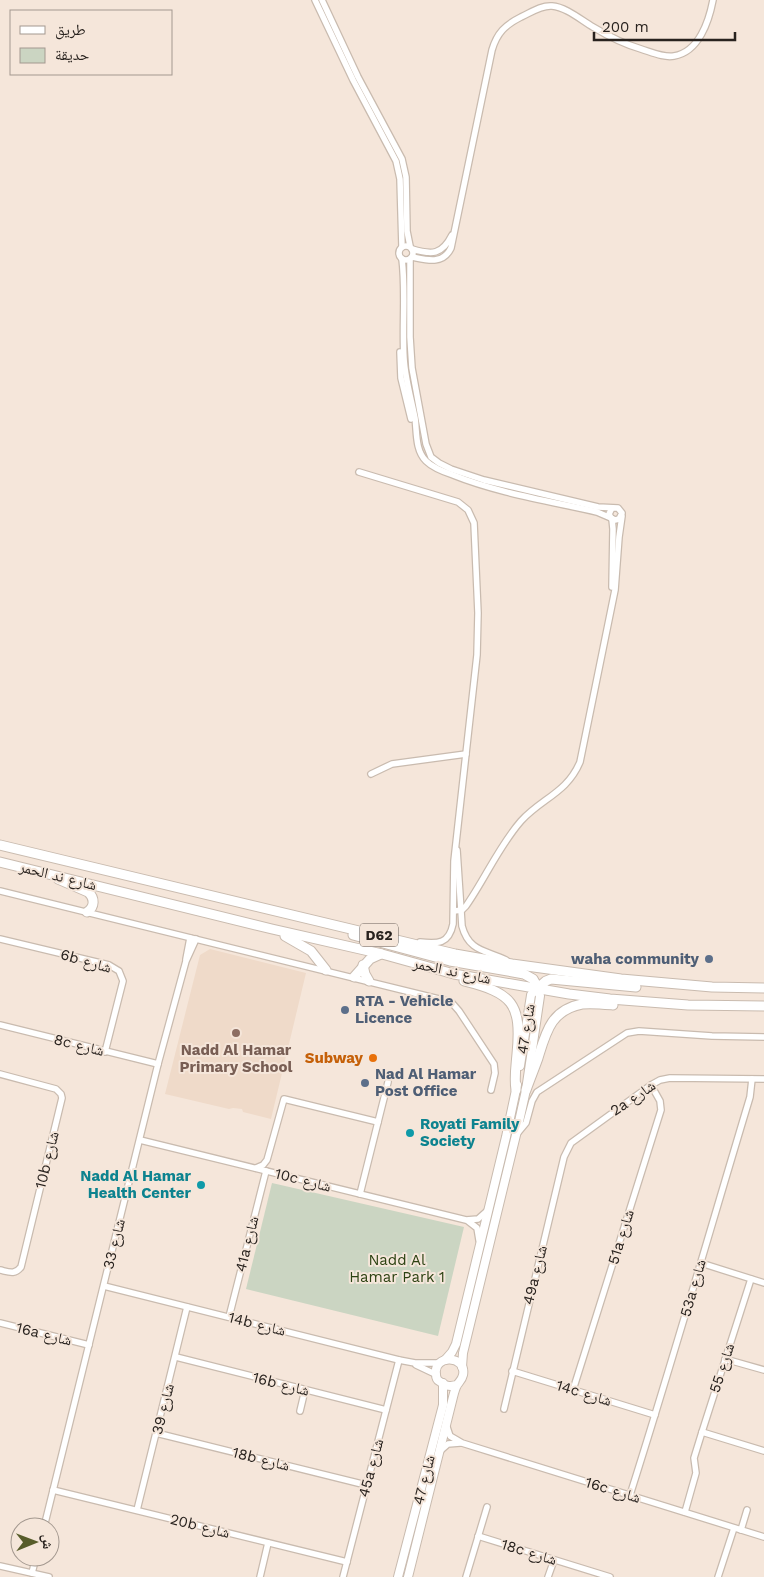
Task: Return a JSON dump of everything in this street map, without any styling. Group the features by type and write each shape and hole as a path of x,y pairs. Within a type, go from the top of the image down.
{"main road":[{"name":"شارع ند الحمر","path":"0,845 455,954 621,980 712,987 764,988"},
{"name":"شارع ند الحمر","path":"0,862 382,954 454,974 589,996 650,1002 764,1006"},
{"path":"45,872 90,894 93,897 94,903 87,912"},
{"path":"258,906 277,915 433,956 474,966 524,974 533,979 538,988 546,981 557,979 627,986 693,989 712,987"},
{"path":"272,929 311,950 326,970"},
{"path":"354,977 373,957 382,954"},
{"path":"417,964 425,971 487,987 496,991 511,1004 520,1029 515,1080 521,1090"},
{"path":"364,965 365,974 369,981"},
{"path":"521,1090 546,1032 554,1019 560,1014 570,1008 587,1004 626,1005 650,1002"}],"street":[{"path":"315,0 345,66 396,162 400,179 402,247 399,253 402,259 404,278 403,343 405,372 413,407 417,443 421,455 428,463 464,480 597,512 618,520 622,516"},
{"path":"322,0 358,77 402,159 406,177 407,231 414,253 411,258 410,337 412,368 427,448 432,457 439,463 459,472 484,480 598,508 620,509 622,516 618,547 617,579 582,753 576,771 565,786 521,821 468,903 462,910 454,912"},
{"path":"402,259 411,258 434,261 445,257 451,248 494,42 502,29 508,24 544,6 555,6 632,46 650,52 674,56 687,51 698,40 706,25 714,0"},
{"path":"402,247 406,245 428,253 438,251 447,244 455,228"},
{"path":"358,472 458,502 468,510 473,518 478,634 454,854 454,912 451,932 449,937 441,942 431,943 388,938"},
{"path":"611,612 613,569 611,518 609,514 612,508"},
{"path":"370,774 392,764 466,754"},
{"path":"456,845 464,933 478,950 503,958 512,964"},
{"name":"شارع ند الحمر","path":"0,891 137,923 447,1001 456,1006 492,1061 495,1073 491,1090"},
{"name":"شارع 33","path":"46,1517 158,1064 188,948 193,938"},
{"name":"6b شارع","path":"0,939 106,964 119,970 123,981 105,1052"},
{"name":"شارع 47","path":"462,1367 463,1353 516,1135 531,995 538,988"},
{"name":"8c شارع","path":"0,1025 158,1064"},
{"path":"516,1135 526,1123 532,1101 538,1092 627,1033 639,1031 764,1037"},
{"name":"10b شارع","path":"0,1074 56,1089 62,1098 21,1267 19,1270 11,1273 0,1270"},
{"name":"2a شارع","path":"571,1143 660,1080 670,1078 764,1079"},
{"name":"53a شارع","path":"630,1495 750,1097 752,1079"},
{"path":"360,1194 388,1082"},
{"name":"51a شارع","path":"573,1390 661,1110 660,1101 651,1085"},
{"name":"شارع 47","path":"442,1361 452,1352 456,1344 506,1137 521,1090"},
{"path":"256,1168 265,1163 271,1150 284,1099 378,1122"},
{"name":"10c شارع","path":"140,1140 466,1220"},
{"name":"49a شارع","path":"504,1408 564,1157 571,1143"},
{"path":"271,1150 271,1166 279,1174"},
{"name":"41a شارع","path":"229,1318 266,1171"},
{"path":"466,1220 478,1219 488,1210"},
{"path":"466,1220 477,1228 479,1244"},
{"path":"701,1263 764,1283"},
{"name":"شارع 55","path":"686,1512 696,1473 694,1458 751,1279"},
{"name":"14b شارع","path":"104,1286 398,1360 409,1362 442,1361"},
{"name":"شارع 39","path":"137,1510 187,1307"},
{"name":"16a شارع","path":"0,1323 89,1345"},
{"name":"16b شارع","path":"176,1357 386,1410"},
{"path":"449,1359 457,1361 462,1367 462,1377 457,1385 444,1386 443,1383 438,1381 435,1374 442,1361 449,1359"},
{"path":"725,1359 764,1370"},
{"name":"45a شارع","path":"343,1577 398,1360"},
{"name":"14b شارع","path":"409,1362 435,1374"},
{"name":"14c شارع","path":"512,1371 655,1415"},
{"name":"شارع 47","path":"398,1577 443,1405 443,1383"},
{"name":"شارع 47","path":"408,1577 457,1385"},
{"path":"300,1411 305,1390"},
{"path":"446,1424 450,1436 462,1443"},
{"path":"702,1432 764,1451"},
{"name":"18b شارع","path":"156,1433 366,1485"},
{"path":"439,1453 448,1444 462,1443"},
{"name":"16c شارع","path":"462,1443 764,1537"},
{"name":"20b شارع","path":"53,1490 347,1562"},
{"path":"466,1577 487,1507"},
{"path":"740,1530 747,1510"},
{"path":"718,1577 734,1528"},
{"name":"18c شارع","path":"478,1536 610,1577"},
{"path":"260,1577 268,1542"},
{"path":"548,1577 554,1560"},
{"path":"0,1566 48,1577"},
{"path":"32,1573 34,1567"}],"shaded area":[{"name":"Nadd Al Hamar Primary School","path":"210,949 306,973 271,1119 243,1112 242,1109 229,1109 165,1094 200,955"}],"green space":[{"name":"Nadd Al Hamar Park 1","path":"272,1183 464,1227 438,1336 246,1289"}],"place":[{"name":"waha community","path":"709,959"},
{"name":"RTA - Vehicle Licence","path":"345,1010"},
{"name":"Nadd Al Hamar Primary School","path":"236,1033"},
{"name":"Subway","path":"373,1058"},
{"name":"Nad Al Hamar Post Office","path":"365,1083"},
{"name":"Royati Family Society","path":"410,1133"},
{"name":"Nadd Al Hamar Health Center","path":"201,1185"}]}
